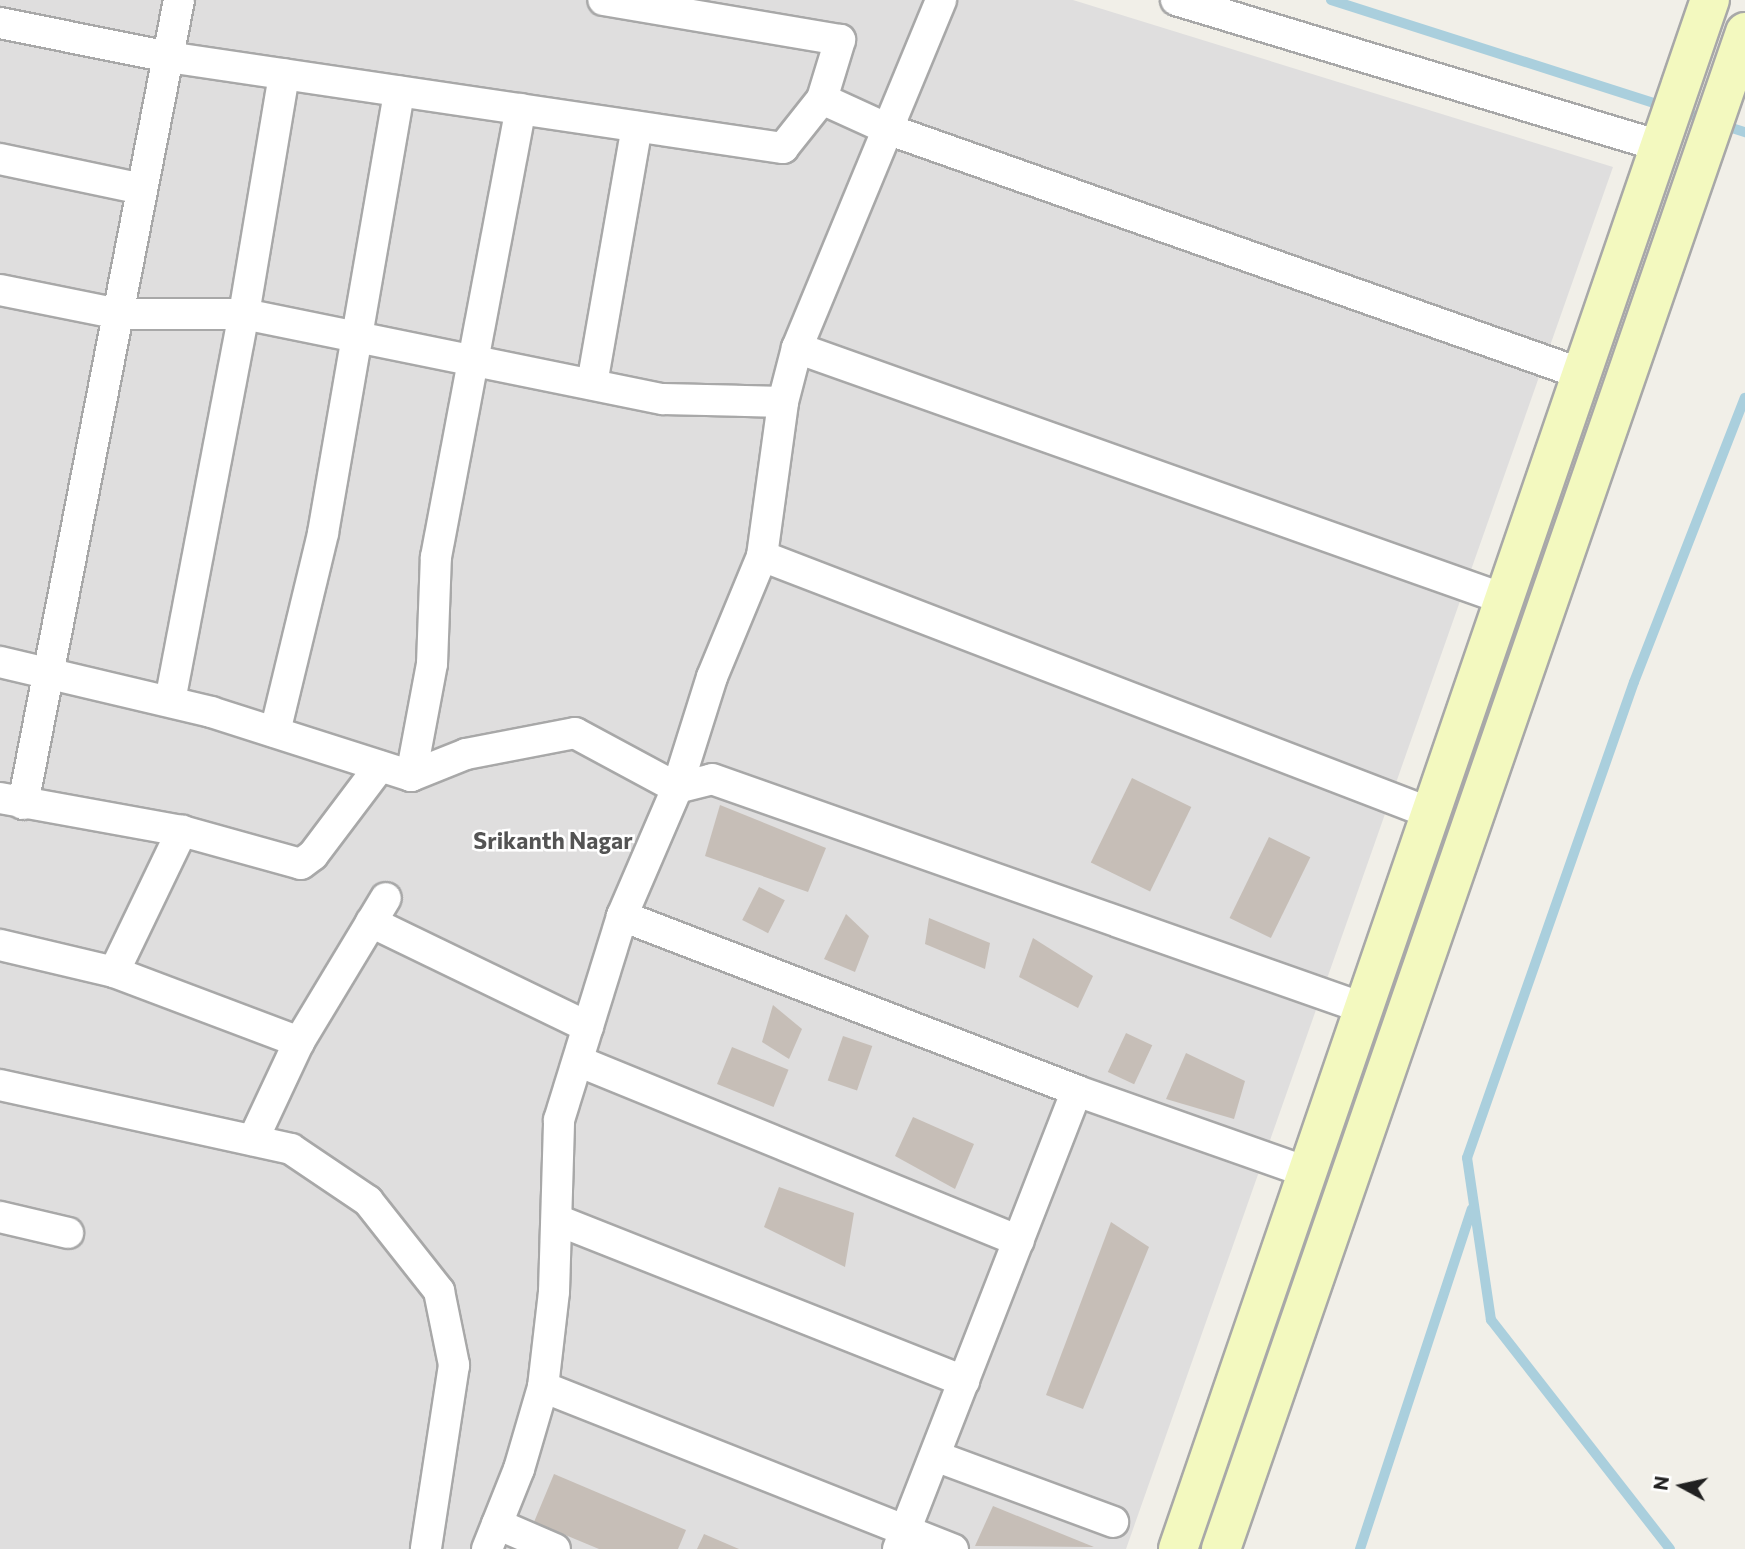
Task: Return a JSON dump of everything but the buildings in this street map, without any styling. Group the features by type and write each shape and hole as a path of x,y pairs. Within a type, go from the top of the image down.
{"street":[{"path":"179,0 49,671 12,801 182,831 301,864 313,855 380,766"},
{"path":"0,23 168,57 783,148 822,99 840,40 603,0"},
{"path":"555,1549 492,1537 519,1469 543,1387 554,1292 559,1121 622,916 677,788 712,677 762,556 783,402 797,348 890,130 941,0"},
{"path":"1176,0 1660,146"},
{"path":"1178,1549 1710,0"},
{"path":"1221,1549 1741,43"},
{"path":"170,701 244,314 284,74"},
{"path":"275,732 323,533 354,336 399,91"},
{"path":"822,99 890,130 1582,374 1624,383"},
{"path":"411,776 432,664 436,557 521,109"},
{"path":"592,384 637,127"},
{"path":"0,159 142,189"},
{"path":"1,294 119,314 244,314 663,399 783,402"},
{"path":"797,348 1504,599"},
{"path":"762,556 1430,813"},
{"path":"0,662 49,671 170,701 411,776 466,754 575,733 677,788 712,779 1363,1008"},
{"path":"114,972 182,831"},
{"path":"253,1140 299,1042 379,910 588,1027"},
{"path":"622,916 1077,1091 1307,1172"},
{"path":"0,945 114,972 299,1042"},
{"path":"578,1061 1019,1241"},
{"path":"0,1085 291,1149 368,1201 439,1291 454,1365 426,1549"},
{"path":"902,1539 1077,1091"},
{"path":"0,1217 68,1233"},
{"path":"556,1220 964,1381"},
{"path":"543,1387 902,1539 953,1549"},
{"path":"935,1456 1113,1522"}],"shaded area":[{"path":"0,0 1073,0 1613,167 1126,1549 0,1549"}],"waterway":[{"path":"1331,0 1745,132"},
{"path":"1670,1549 1491,1320 1467,1158 1634,682 1745,398"},
{"path":"1360,1549 1472,1209"}],"district":[{"name":"Srikanth Nagar","path":"553,840"}]}
